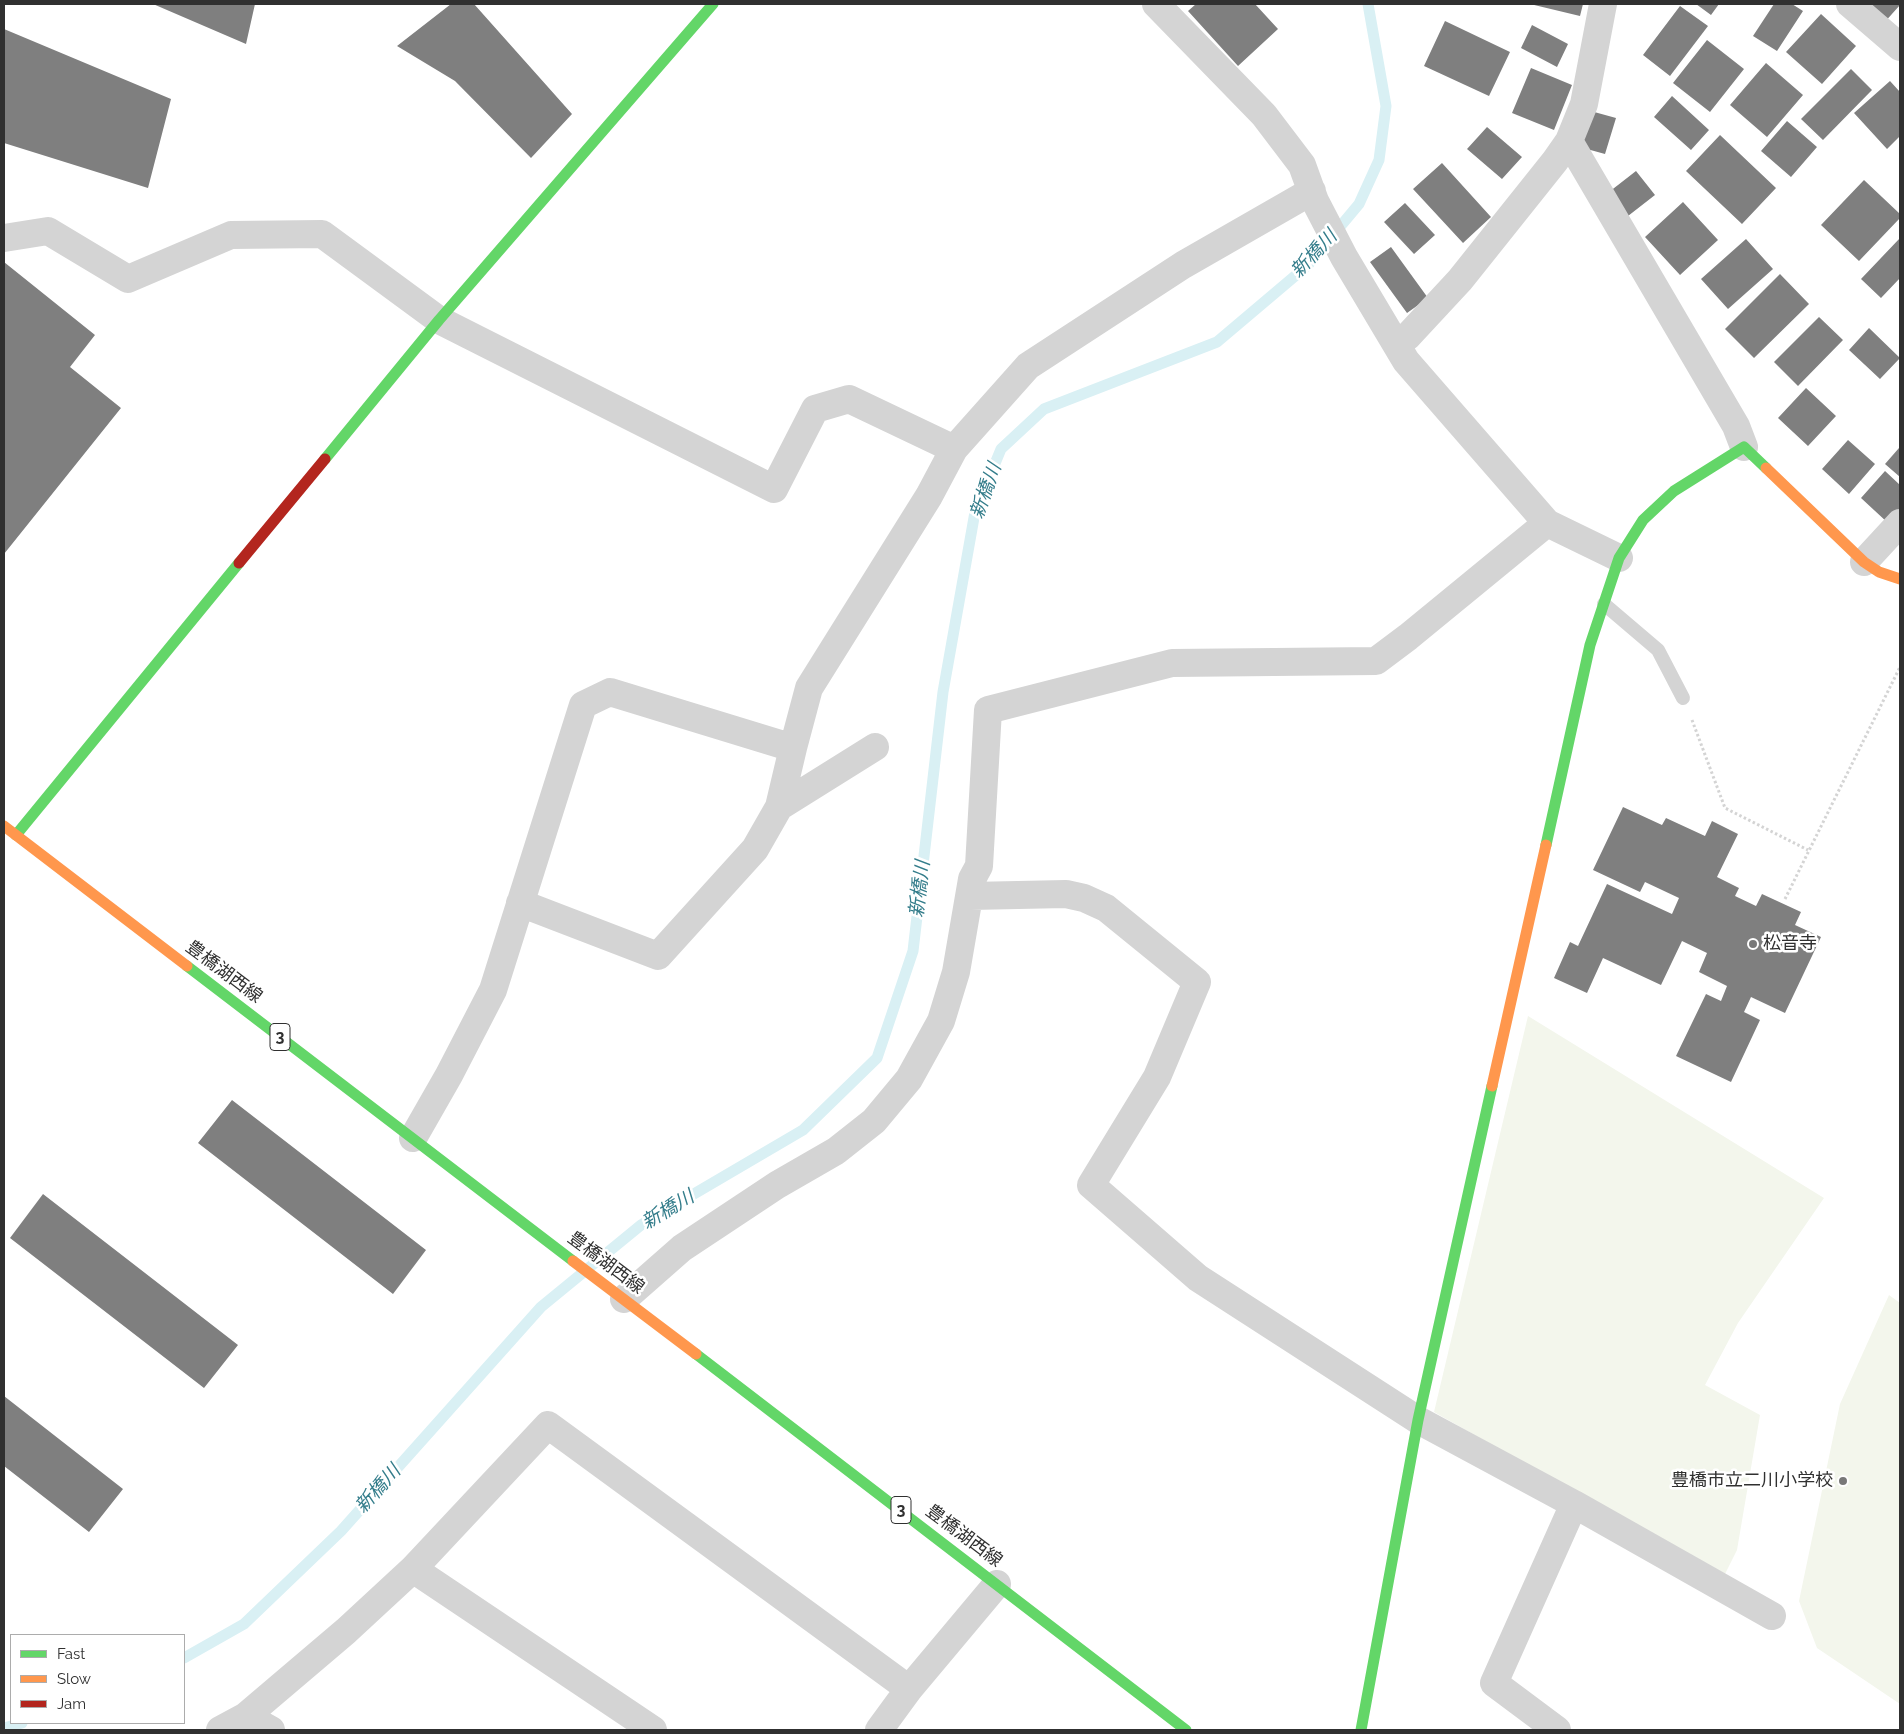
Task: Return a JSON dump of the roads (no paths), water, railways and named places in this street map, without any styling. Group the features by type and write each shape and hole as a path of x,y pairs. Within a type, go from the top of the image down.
{"street":[{"path":"8,836 439,320 714,4"},
{"path":"1156,4 1264,115 1302,165 1314,196 1344,257 1406,361 1547,523 1619,558"},
{"path":"1396,344 1408,336 1460,280 1569,142 1584,104 1603,4"},
{"path":"1850,4 1900,47"},
{"path":"1569,142 1736,426 1744,447 1864,562 1879,572 1900,579"},
{"path":"520,904 658,956 754,849 779,808 809,688 928,496 954,449 1028,366 1183,265 1314,196"},
{"path":"4,238 48,231 128,279 231,234 322,234 439,320 774,489 815,409 849,399 954,449"},
{"path":"1361,1730 1418,1420 1590,645 1619,558 1644,520 1674,491 1744,447"},
{"path":"620,1296 682,1248 777,1185 836,1151 874,1121 909,1080 941,1021 956,972 972,879 979,866 988,710 1172,663 1376,661 1547,523"},
{"path":"1864,562 1900,523"},
{"path":"413,1138 449,1075 493,990 583,705 610,692 793,748"},
{"path":"779,808 875,747"},
{"name":"豊橋湖西線","path":"8,836 413,1138 1186,1730"},
{"path":"970,896 1066,894 1084,898 1106,908 1197,982 1157,1077 1092,1185 1198,1278 1418,1420 1574,1504 1772,1616"},
{"path":"220,1730 246,1716 346,1631 413,1569 548,1426 910,1689"},
{"path":"1557,1730 1494,1684 1574,1504"},
{"path":"413,1569 653,1730"},
{"path":"879,1730 910,1689 997,1584"},
{"path":"246,1716 271,1730"}],"lane":[{"path":"1604,604 1658,650 1683,698"}],"waterway":[{"name":"新橋川","path":"185,1657 244,1624 341,1531 541,1307 641,1225 803,1130 877,1058 913,951 943,692 975,512 1001,449 1044,409 1217,342 1308,265 1359,204 1379,160 1386,106 1368,4"},
{"name":"新橋川","path":"4,1728 18,1724"}],"place":[{"name":"松音寺","path":"1753,944"},
{"name":"豊橋市立二川小学校","path":"1843,1481"}]}
